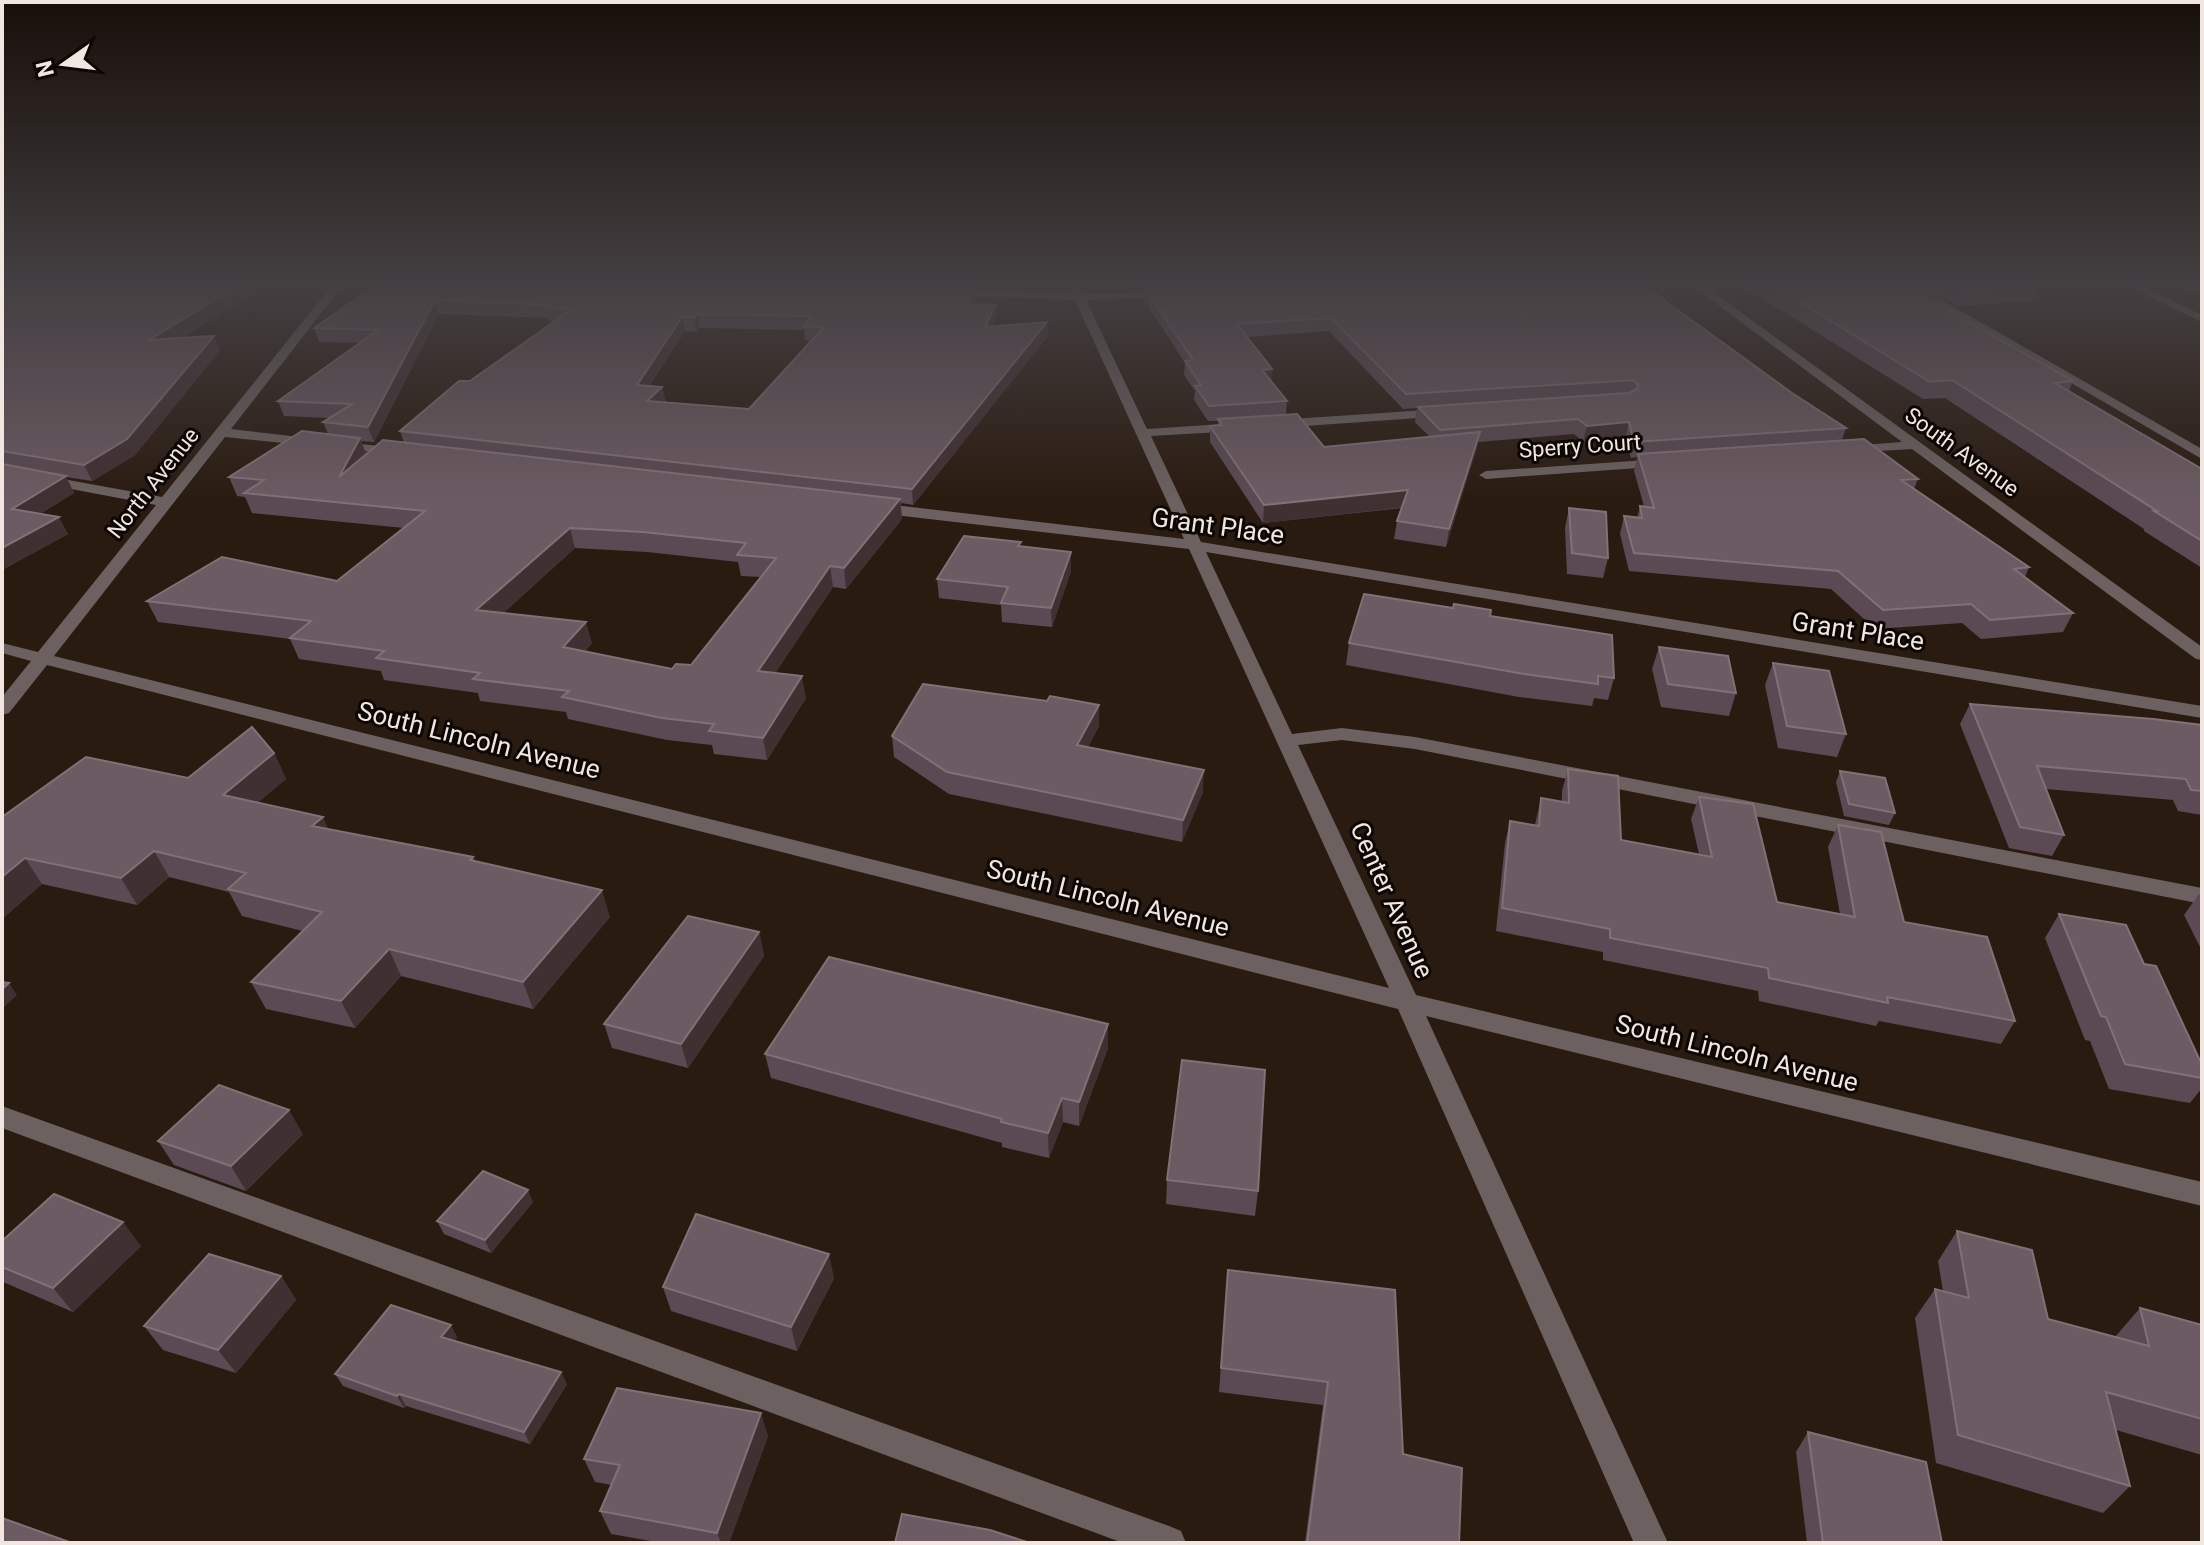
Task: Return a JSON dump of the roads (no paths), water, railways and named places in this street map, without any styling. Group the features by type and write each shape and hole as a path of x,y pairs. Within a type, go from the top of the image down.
{"street":[{"name":"North Avenue","path":"2,709 282,356"},
{"name":"Center Avenue","path":"1106,356 1192,545 1288,740 1651,1543"},
{"name":"South Avenue","path":"1794,356 2202,655"},
{"path":"2031,356 2202,455"},
{"path":"1261,425 1451,412"},
{"path":"1141,433 1246,426"},
{"path":"221,432 415,455"},
{"path":"1828,451 1916,445"},
{"name":"Sperry Court","path":"1486,475 1672,462"},
{"path":"2,472 166,502"},
{"name":"Grant Place","path":"855,506 1192,545 2202,712"},
{"name":"South Lincoln Avenue","path":"2,648 1407,1002 2202,1194"},
{"path":"1288,740 1342,734 1415,743 2202,896"},
{"path":"2,1117 1169,1543"}]}
